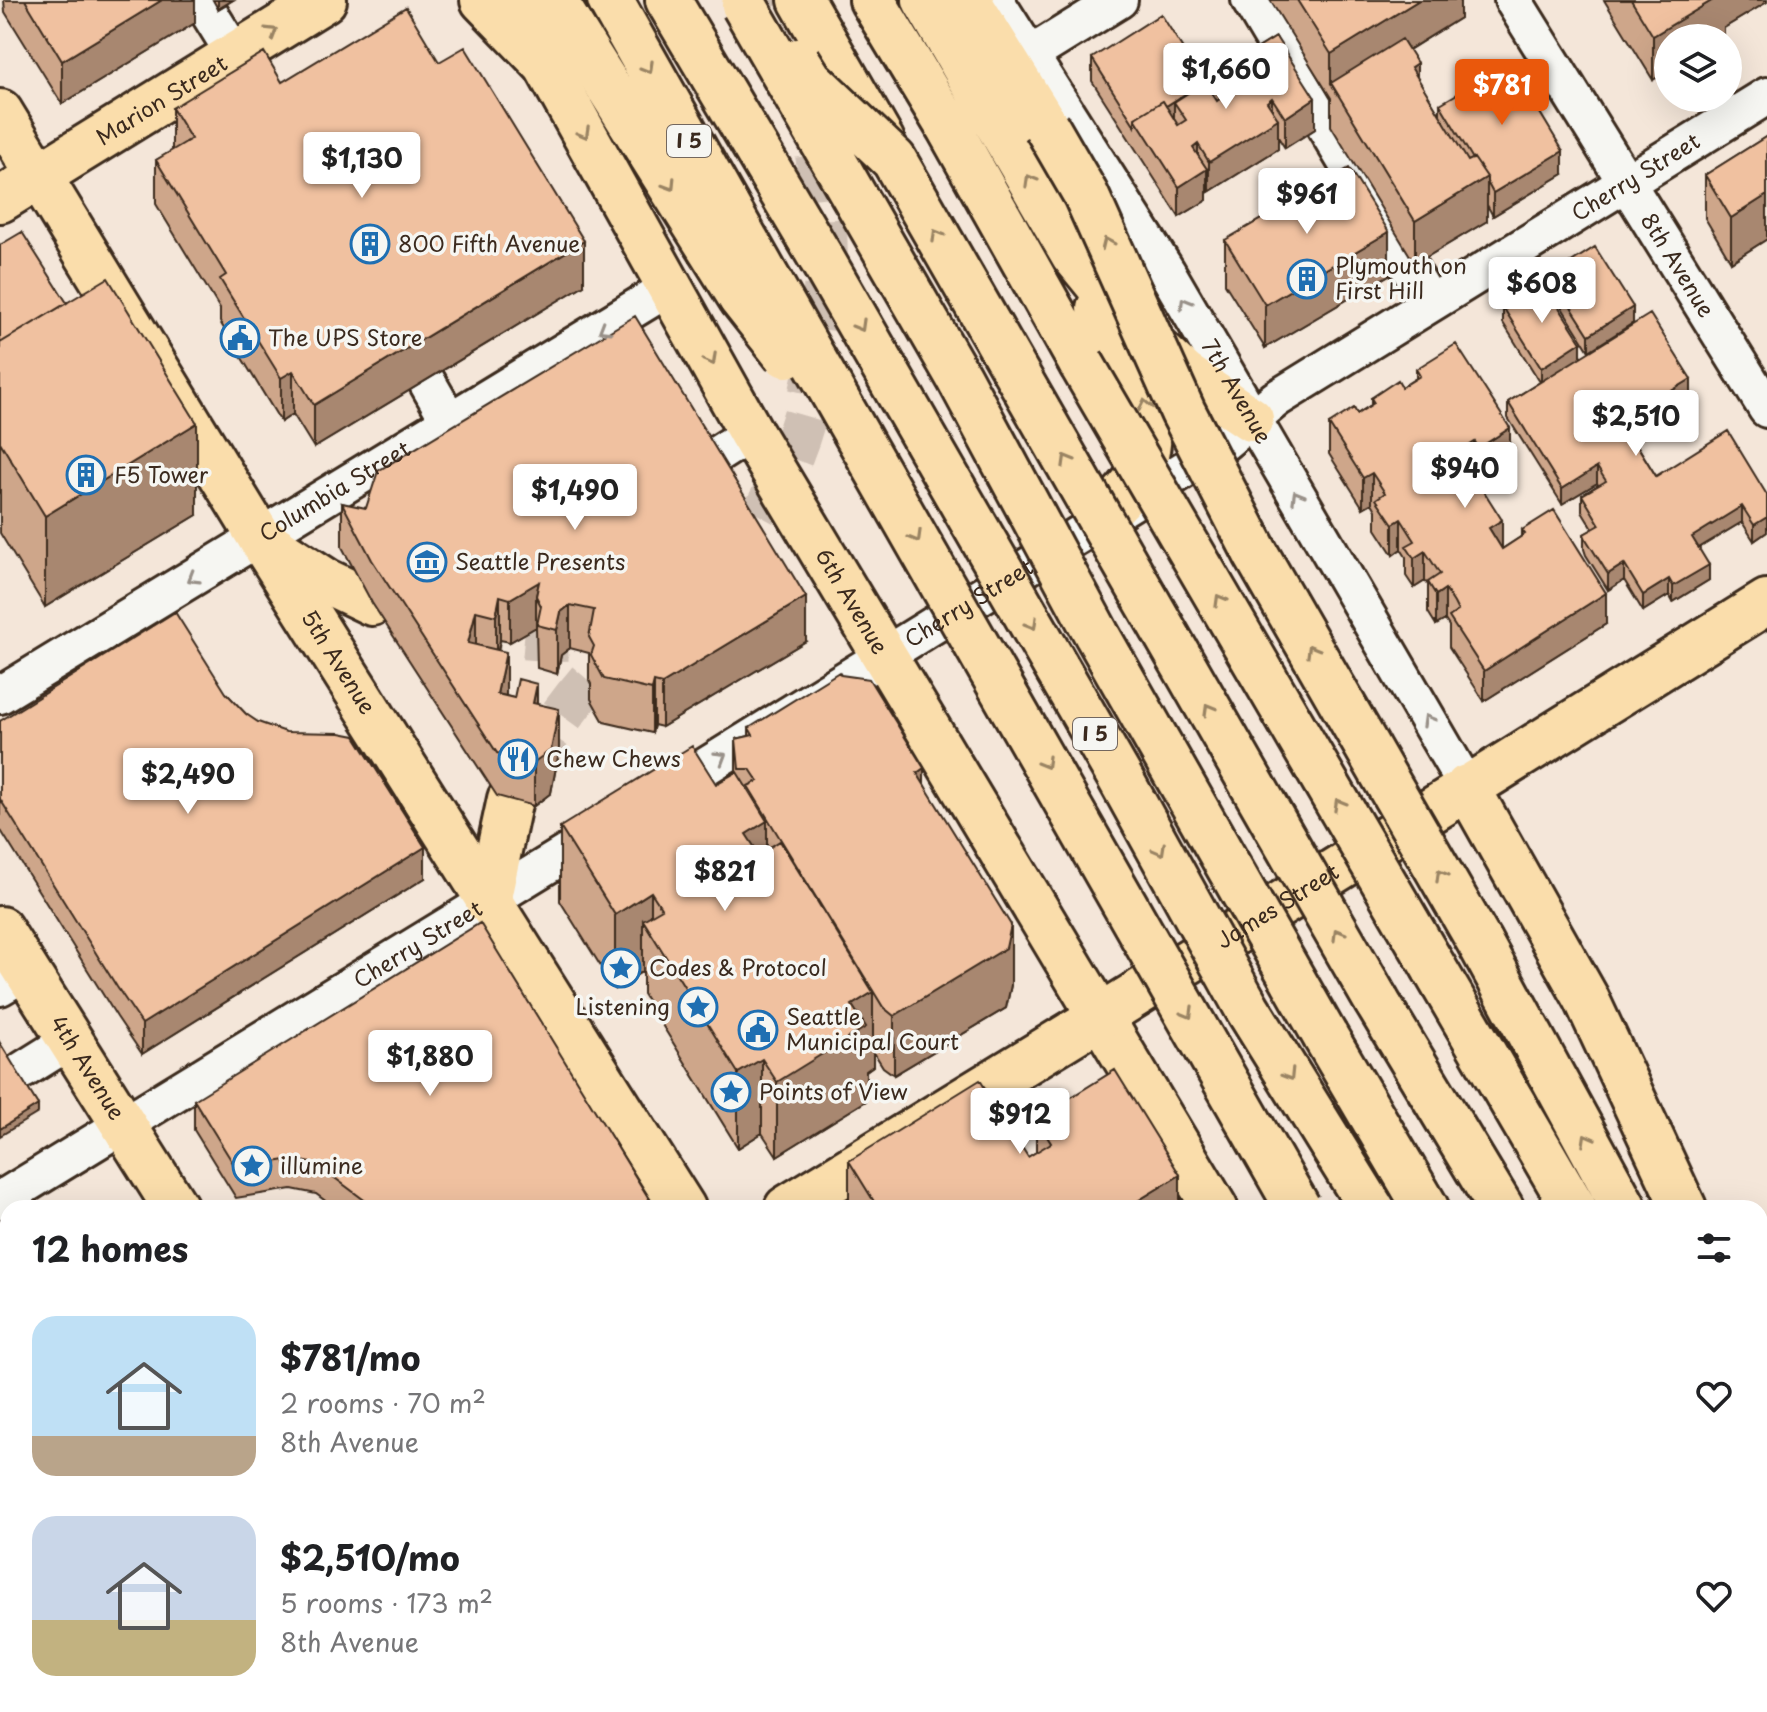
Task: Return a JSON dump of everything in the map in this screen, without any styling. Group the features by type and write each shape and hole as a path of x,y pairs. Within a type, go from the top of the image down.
{"main road":[{"name":"Marion Street","path":"0,200 324,0"},
{"name":"6th Avenue","path":"483,0 546,65 751,433 1210,1200"},
{"path":"508,0 546,65"},
{"path":"554,0 755,290"},
{"name":"I 5","path":"610,0 755,290 877,470 1293,1200"},
{"name":"I 5","path":"668,0 821,258 1119,776 1247,1008 1366,1200"},
{"path":"801,0 1377,1002 1496,1200"},
{"path":"872,0 1569,1200"},
{"path":"925,0 1073,254 1143,392 1149,423 1148,449 1132,484 1098,521"},
{"path":"968,0 1086,195 1183,412 1256,554 1480,943 1620,1200"},
{"path":"750,3 810,80 894,160"},
{"path":"750,3 959,378 1097,635 1325,1036 1423,1199"},
{"name":"5th Avenue","path":"0,112 260,538 678,1200"},
{"path":"1073,254 1130,324 1184,374 1251,419"},
{"path":"260,538 326,581 372,603"},
{"name":"James Street","path":"800,1200 1767,602"},
{"path":"1467,787 1586,998 1680,1200"},
{"path":"488,902 510,799"},
{"name":"4th Avenue","path":"0,929 13,979 71,1040 171,1200"}],"street":[{"path":"201,0 235,55"},
{"name":"7th Avenue","path":"995,0 1167,272 1467,787"},
{"path":"1030,55 1119,0"},
{"path":"1250,0 1430,303"},
{"name":"8th Avenue","path":"1513,0 1767,409"},
{"name":"Cherry Street","path":"0,1200 488,902 1211,453 1276,399 1767,96"},
{"name":"Columbia Street","path":"0,695 450,422 506,407 670,287"},
{"path":"426,380 450,422"},
{"path":"699,466 751,433"},
{"path":"23,1070 71,1040"}],"building":[{"path":"25,0 162,0 62,61"},
{"path":"1297,0 1419,0 1331,54"},
{"path":"1631,0 1713,0 1673,24 1654,24 1653,36"},
{"name":"800 Fifth Avenue","path":"406,7 439,62 465,47 584,241 314,405 293,371 281,378 220,279 226,275 156,160 191,139 172,108 264,52 282,82"},
{"path":"1161,14 1204,82 1166,106 1163,101 1135,118 1135,126 1092,58"},
{"path":"1276,37 1315,98 1285,118 1272,98 1267,102 1278,119 1209,162 1198,144 1193,148 1207,169 1179,187 1135,118 1163,101 1178,125 1186,120 1174,102 1205,82 1217,101 1222,97 1210,78"},
{"path":"1402,39 1417,63 1411,67 1468,161 1474,158 1487,177 1415,221 1331,83"},
{"path":"1510,63 1563,151 1493,193 1487,177 1440,104"},
{"path":"1767,136 1767,195 1731,218 1705,175"},
{"path":"1349,168 1389,232 1265,305 1225,240"},
{"path":"22,232 67,303 0,343 0,245"},
{"path":"1595,247 1633,307 1589,335 1551,275"},
{"path":"108,278 197,423 45,516 0,442 0,343"},
{"path":"1543,282 1581,342 1541,368 1503,307"},
{"path":"1650,314 1691,379 1622,421 1656,476 1728,431 1767,495 1767,517 1754,525 1742,506 1692,537 1709,565 1673,586 1669,579 1643,595 1624,564 1608,574 1584,534 1600,525 1582,495 1606,481 1597,467 1562,489 1508,402"},
{"path":"635,316 806,597 662,684 654,682 652,690 604,679 591,655 594,646 589,637 594,610 570,605 561,612 557,630 537,625 541,606 536,596 539,582 510,599 500,596 496,616 476,611 468,643 506,652 497,694 514,698 518,679 537,684 533,703 559,709 551,750 534,762 497,753 372,560 342,503 366,508 378,471"},
{"path":"1456,344 1510,428 1479,448 1475,442 1452,457 1455,461 1450,464 1461,481 1473,474 1502,520 1489,528 1502,549 1525,534 1522,530 1554,510 1606,593 1484,671 1449,617 1458,611 1454,603 1445,589 1436,595 1428,582 1440,574 1425,551 1414,558 1406,546 1415,541 1401,519 1393,524 1376,499 1385,493 1372,473 1363,478 1329,424 1354,408 1357,414 1374,403 1371,398 1398,380 1402,387 1420,376 1416,369"},
{"path":"175,612 226,693 246,714 286,732 355,736 425,847 142,1024 0,799 0,721"},
{"path":"839,672 841,675 869,679 924,768 917,773 1011,925 1006,948 894,1016 883,1007 748,786 758,781 750,769 739,769 736,739 753,735 749,728"},
{"path":"692,746 716,784 737,772 767,821 746,834 759,854 780,841 873,992 852,1005 866,1027 777,1082 762,1059 738,1073 643,920 662,909 651,892 615,915 560,827"},
{"path":"480,923 650,1200 364,1200 316,1164 292,1159 236,1168 194,1100"},
{"path":"0,1043 38,1105 0,1129"},
{"path":"1115,1070 1180,1175 1139,1200 873,1200 849,1161 980,1080 1028,1157 1051,1143 1036,1119"}],"tunnel":[{"path":"722,569 739,552 759,522 799,433 815,373 824,309 826,245 821,181 810,117 793,57 771,0"},
{"path":"459,627 528,638 597,637"},
{"path":"526,771 573,701 629,640"}],"place":[{"name":"800 Fifth Avenue","path":"370,244"},
{"name":"Plymouth on First Hill","path":"1307,279"},
{"name":"The UPS Store","path":"240,338"},
{"name":"F5 Tower","path":"86,475"},
{"name":"Seattle Presents","path":"427,562"},
{"name":"Chew Chews","path":"518,759"},
{"name":"Codes & Protocol","path":"621,968"},
{"name":"Listening","path":"698,1007"},
{"name":"Seattle Municipal Court","path":"758,1030"},
{"name":"Points of View","path":"731,1092"},
{"name":"illumine","path":"252,1166"}]}
